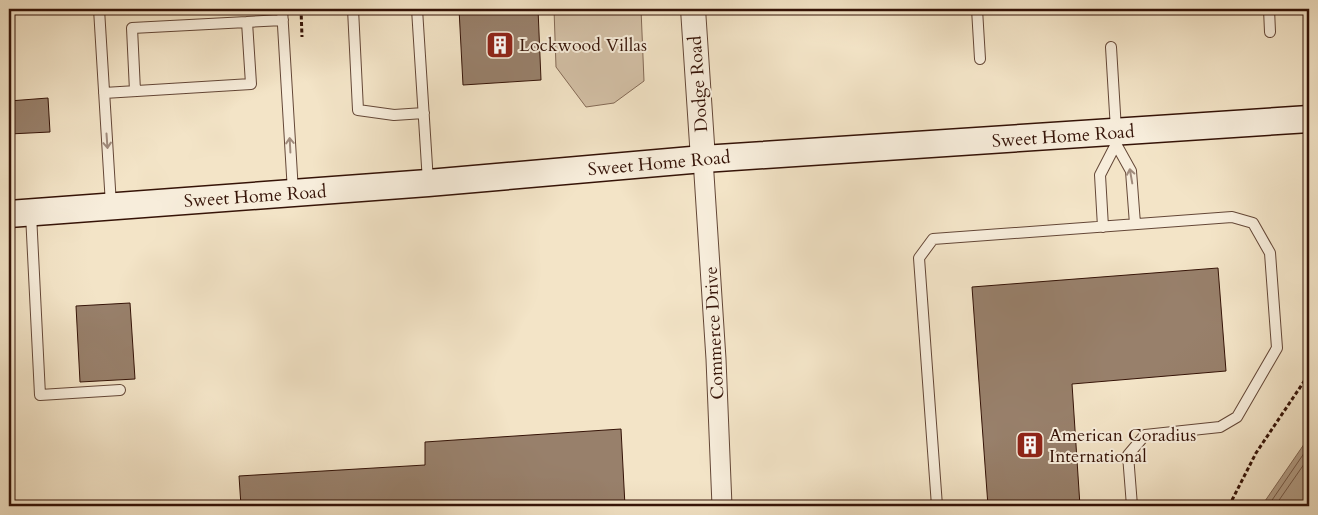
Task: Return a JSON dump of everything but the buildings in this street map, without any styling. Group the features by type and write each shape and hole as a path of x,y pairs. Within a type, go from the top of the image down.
{"main road":[{"name":"Sweet Home Road","path":"20,213 428,183 704,159 1116,138 1309,119"}],"street":[{"name":"Dodge Road","path":"693,9 704,159"},
{"name":"Commerce Drive","path":"704,159 716,349 722,506"}],"lane":[{"path":"99,9 111,207"},
{"path":"282,9 293,193"},
{"path":"353,9 358,110 394,115 424,113"},
{"path":"417,9 428,183"},
{"path":"977,9 980,59"},
{"path":"1269,9 1270,32"},
{"path":"135,91 132,28 283,20"},
{"path":"104,92 251,84 247,22"},
{"path":"1111,47 1116,138 1131,170 1135,224"},
{"path":"1103,227 1100,175 1116,138"},
{"path":"20,213 40,395 120,390"},
{"path":"937,506 919,258 932,239 1232,217 1253,223 1270,253 1277,348 1237,417 1220,427 1145,435 1128,455 1132,506"}],"path":[{"path":"1229,506 1256,453 1309,374"}],"shaded area":[{"path":"554,9 641,9 644,81 614,103 586,107 556,67"}],"water":[{"path":"1309,437 1309,506 1263,506 1265,501"}],"place":[{"name":"Lockwood Villas","path":"500,45"},
{"name":"American Coradius International","path":"1030,445"}]}
